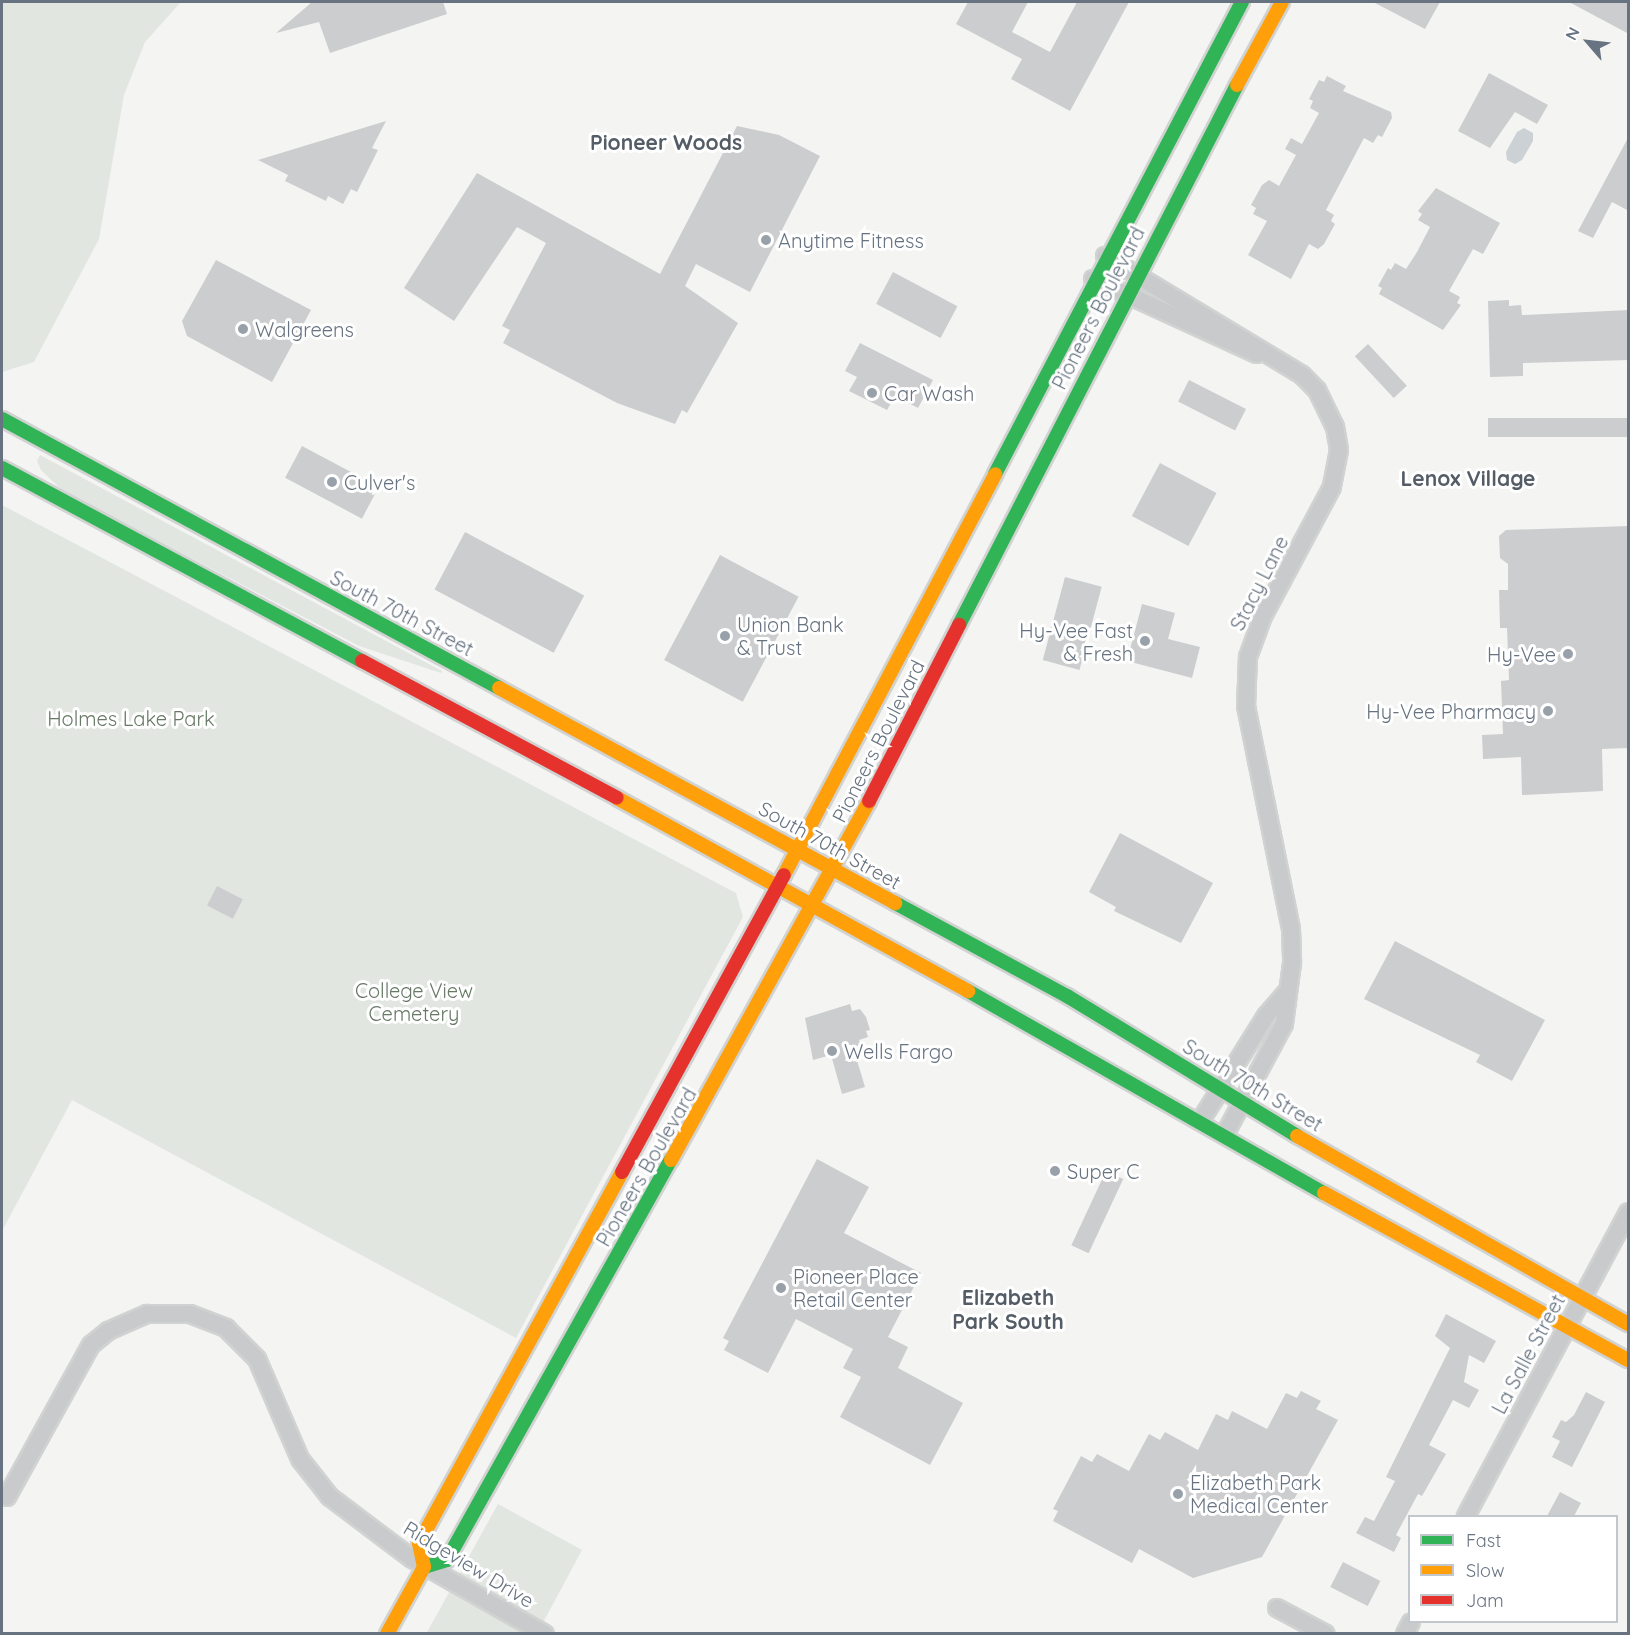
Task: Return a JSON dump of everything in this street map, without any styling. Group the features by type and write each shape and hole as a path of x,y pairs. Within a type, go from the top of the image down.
{"main road":[{"name":"Pioneers Boulevard","path":"1242,2 1105,256 780,885 420,1543 424,1567 447,1560 834,870 1126,297 1282,2"},
{"name":"South 70th Street","path":"2,419 1067,996 1392,1193 1629,1324"},
{"path":"2,468 815,904 1566,1327 1629,1360"},
{"path":"387,1634 424,1567"}],"street":[{"name":"Stacy Lane","path":"1105,256 1280,363 1317,390 1335,427 1338,450 1332,487 1255,634 1245,680 1246,706 1291,929 1284,1024 1225,1134"},
{"name":"Stacy Lane","path":"1093,279 1126,297 1280,363"},
{"path":"1201,1120 1266,1016 1287,992"},
{"name":"La Salle Street","path":"1467,1515 1629,1212"},
{"name":"Ridgeview Drive","path":"7,1497 91,1345 108,1331 147,1314 190,1314 226,1328 257,1359 300,1459 315,1481 424,1567 545,1634"},
{"path":"1276,1608 1326,1634"}],"green space":[{"path":"2,2 181,2 145,42 124,95 99,239 34,362 2,372"},
{"path":"40,455 442,671 441,673 359,646 63,491 41,470 37,461"},
{"name":"College View Cemetery","path":"2,505 736,893 743,917 516,1338 72,1100 2,1231"},
{"path":"498,1504 582,1550 539,1630 545,1633 426,1634"}],"shaded area":[{"path":"1524,128 1533,133 1533,141 1522,160 1515,164 1507,160 1506,152 1517,132"}],"building":[{"path":"312,2 443,2 447,14 330,53 319,22 276,33"},
{"path":"968,2 1028,2 1012,32 1050,52 1077,2 1129,2 1070,111 1011,79 1022,59 956,24"},
{"path":"1373,2 1440,2 1425,29"},
{"path":"1569,2 1629,2 1629,34"},
{"path":"1489,73 1548,105 1537,124 1515,112 1490,148 1458,131"},
{"path":"1327,76 1346,86 1343,91 1391,112 1392,118 1382,137 1378,135 1373,143 1364,138 1326,210 1334,215 1331,221 1335,224 1324,244 1318,249 1309,244 1291,279 1248,255 1267,221 1253,214 1256,208 1251,205 1262,185 1269,180 1279,186 1296,155 1285,149 1291,138 1302,144 1319,113 1310,108 1313,101 1309,99 1319,80 1324,82"},
{"path":"386,121 372,148 378,150 357,192 351,189 343,204 328,196 326,201 285,181 288,175 258,160"},
{"path":"737,126 779,135 820,156 750,292 696,264 685,286 738,323 687,413 682,410 675,424 617,403 503,343 510,330 502,326 546,243 517,227 454,321 404,288 477,173 660,274"},
{"path":"1629,136 1629,211 1612,202 1593,238 1578,231"},
{"path":"1436,188 1500,223 1483,254 1473,249 1449,291 1460,297 1457,303 1461,305 1443,330 1379,294 1382,288 1378,286 1388,268 1391,270 1395,263 1406,269 1417,252 1430,227 1418,220 1422,214 1418,211"},
{"name":"Walgreens","path":"216,260 311,310 272,382 187,336 182,321"},
{"path":"893,272 957,306 941,338 876,304"},
{"path":"1509,300 1509,306 1521,305 1522,315 1629,310 1629,360 1523,363 1523,376 1490,377 1488,301"},
{"path":"860,343 933,380 918,408 895,396 887,410 849,391 857,377 845,371"},
{"path":"1368,344 1407,386 1394,398 1355,356"},
{"path":"1189,380 1246,409 1235,430 1178,401"},
{"path":"1488,418 1628,418 1628,437 1488,437"},
{"name":"Culver's","path":"302,446 379,487 362,519 285,478"},
{"path":"1160,463 1217,493 1188,546 1132,516"},
{"name":"Hy-Vee","path":"1629,526 1629,748 1602,749 1603,791 1522,795 1521,757 1483,759 1482,735 1503,734 1501,681 1509,680 1507,628 1500,628 1499,590 1508,590 1508,564 1500,558 1499,536 1506,530"},
{"path":"465,532 584,595 554,653 434,589"},
{"path":"720,555 799,597 743,702 664,660"},
{"path":"1065,577 1102,587 1079,670 1043,660"},
{"path":"1142,604 1175,613 1168,639 1200,647 1192,678 1127,661"},
{"path":"1120,833 1213,883 1181,943 1114,911 1116,907 1089,892"},
{"path":"217,886 243,899 233,919 207,906"},
{"path":"1395,941 1545,1020 1512,1081 1476,1062 1480,1055 1364,999"},
{"name":"Wells Fargo","path":"850,1004 852,1011 860,1009 866,1017 870,1030 866,1031 868,1037 859,1040 861,1045 853,1047 865,1087 842,1094 831,1055 813,1060 805,1018"},
{"path":"817,1159 869,1187 844,1233 921,1273 888,1337 908,1347 898,1368 963,1403 930,1465 840,1417 861,1377 843,1368 853,1349 796,1319 768,1373 724,1350 729,1341 723,1338"},
{"path":"1106,1171 1123,1179 1089,1253 1071,1245"},
{"path":"1446,1314 1496,1341 1484,1363 1469,1355 1464,1382 1479,1390 1469,1408 1453,1400 1429,1445 1446,1454 1422,1496 1418,1494 1396,1535 1401,1538 1394,1552 1356,1533 1365,1517 1374,1521 1395,1481 1386,1477 1450,1348 1435,1336"},
{"name":"Elizabeth Park Medical Center","path":"1301,1391 1321,1401 1316,1409 1338,1420 1262,1557 1193,1578 1139,1549 1132,1563 1053,1521 1058,1511 1053,1509 1081,1456 1092,1462 1097,1454 1129,1471 1149,1434 1160,1440 1165,1432 1198,1450 1216,1414 1228,1420 1232,1411 1267,1429 1286,1393 1297,1398"},
{"path":"1586,1392 1605,1402 1572,1467 1552,1457 1560,1441 1552,1437 1561,1420 1566,1422 1574,1415"},
{"path":"1560,1492 1581,1503 1575,1515 1548,1515"},
{"path":"1343,1562 1380,1581 1368,1606 1330,1587"}],"traffic: fast":[{"path":"995,474 1242,2"},
{"path":"959,625 1237,85"},
{"path":"2,419 499,688"},
{"path":"2,468 362,661"},
{"path":"895,903 1067,996 1297,1136"},
{"path":"968,991 1324,1193"},
{"path":"424,1567 447,1560 671,1160"}],"traffic: slow":[{"path":"1237,85 1282,2"},
{"path":"784,875 995,474"},
{"path":"499,688 895,903"},
{"path":"617,798 968,991"},
{"path":"671,1160 869,801"},
{"path":"1297,1136 1628,1324"},
{"path":"387,1634 424,1567 419,1543 622,1172"},
{"path":"1324,1193 1628,1360"}],"traffic: jam":[{"path":"869,801 959,625"},
{"path":"362,661 617,798"},
{"path":"622,1172 784,875"}],"place":[{"name":"Anytime Fitness","path":"766,240"},
{"name":"Walgreens","path":"243,329"},
{"name":"Car Wash","path":"872,393"},
{"name":"Culver's","path":"332,482"},
{"name":"Union Bank & Trust","path":"725,636"},
{"name":"Hy-Vee Fast & Fresh","path":"1145,641"},
{"name":"Hy-Vee","path":"1568,654"},
{"name":"Hy-Vee Pharmacy","path":"1548,711"},
{"name":"Wells Fargo","path":"832,1051"},
{"name":"Super C","path":"1055,1171"},
{"name":"Pioneer Place Retail Center","path":"781,1288"},
{"name":"Elizabeth Park Medical Center","path":"1178,1494"}],"district":[{"name":"Pioneer Woods","path":"666,142"},
{"name":"Lenox Village","path":"1468,478"},
{"name":"Elizabeth Park South","path":"1008,1309"}],"park label":[{"name":"Holmes Lake Park","path":"131,718"}]}
